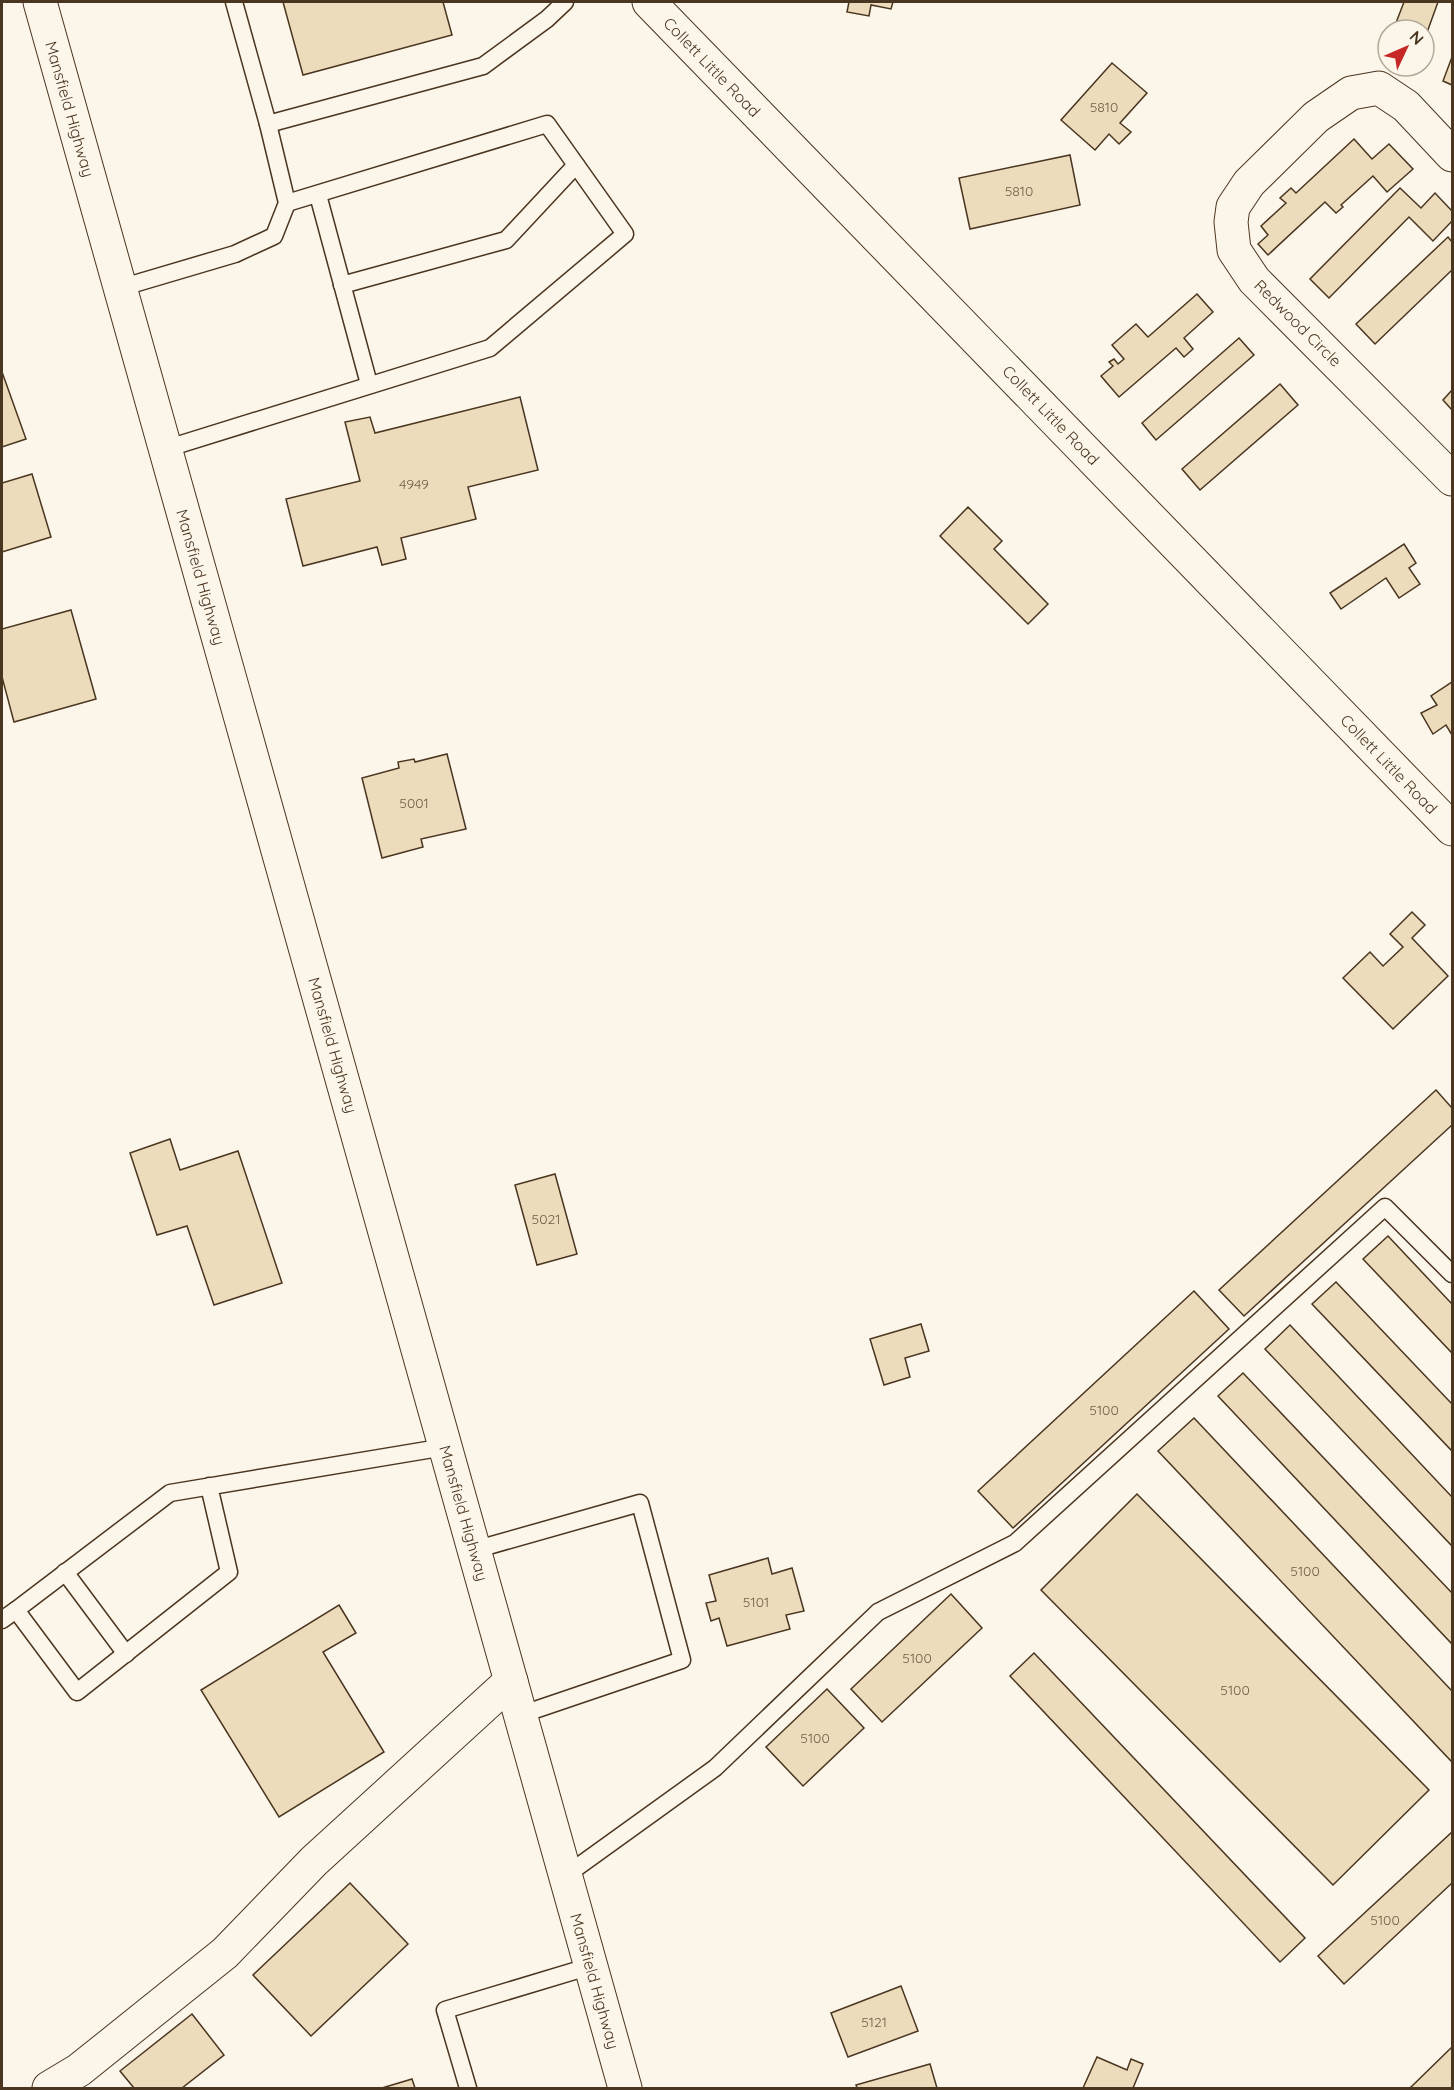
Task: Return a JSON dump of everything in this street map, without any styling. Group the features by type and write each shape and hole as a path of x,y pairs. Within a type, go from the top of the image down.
{"street":[{"name":"Mansfield Highway","path":"40,2 625,2088"},
{"name":"Collett Little Road","path":"649,2 1452,829"},
{"name":"Redwood Circle","path":"1452,156 1406,106 1380,88 1351,93 1316,117 1249,183 1233,207 1231,222 1234,250 1254,280 1452,479"},
{"path":"48,2088 79,2070 225,1953 314,1861 511,1681"}],"lane":[{"path":"120,288 235,254 274,236 287,203 234,2"},
{"path":"268,124 483,66 548,19 565,2"},
{"path":"165,449 490,348 626,234 547,124 287,203"},
{"path":"342,285 506,240 576,165"},
{"path":"318,195 369,384"},
{"path":"565,1876 715,1768 878,1612 1015,1543 1385,1207 1452,1274"},
{"path":"2,1620 170,1493 446,1447"},
{"path":"15,1610 77,1692 229,1572 209,1486"},
{"path":"474,1550 640,1503 682,1660 520,1714"},
{"path":"65,1572 126,1654"},
{"path":"468,2088 446,2010 591,1966"}],"building":[{"path":"283,2 443,2 452,35 303,75"},
{"path":"849,2 893,2 891,9 871,5 869,16 847,12"},
{"path":"1404,2 1438,2 1432,18 1398,18"},
{"path":"1452,57 1452,85 1443,81"},
{"path":"1112,63 1147,93 1120,123 1131,132 1119,144 1109,134 1095,150 1061,120"},
{"path":"1354,139 1372,159 1389,144 1413,169 1387,192 1373,176 1341,205 1343,207 1336,213 1325,202 1268,255 1258,244 1268,235 1261,226 1286,203 1280,198 1291,188 1296,193"},
{"path":"1070,155 1080,205 970,229 959,178"},
{"path":"1400,188 1421,208 1435,193 1452,211 1452,221 1433,241 1409,217 1329,298 1310,279"},
{"path":"1448,237 1452,242 1452,270 1375,344 1356,324"},
{"path":"1197,294 1213,312 1184,338 1193,349 1184,357 1176,348 1119,397 1101,376 1113,366 1109,362 1114,359 1118,364 1124,359 1112,345 1136,324 1148,337"},
{"path":"1239,338 1254,355 1156,440 1142,423"},
{"path":"2,372 26,439 2,447"},
{"path":"1280,384 1298,405 1200,490 1182,469"},
{"path":"1452,390 1452,410 1443,400"},
{"path":"520,397 538,470 468,487 476,519 401,538 406,559 382,565 377,547 303,566 286,499 360,481 345,422 370,417 375,433"},
{"path":"32,474 51,537 2,552 2,483"},
{"path":"968,507 1002,541 994,549 1048,604 1028,624 940,536"},
{"path":"1404,544 1416,563 1409,568 1420,584 1399,598 1386,578 1341,609 1330,593"},
{"path":"71,610 96,699 14,722 2,677 2,629"},
{"path":"1452,682 1452,735 1446,725 1433,734 1421,713 1437,705 1431,696"},
{"path":"447,754 466,829 421,839 423,847 382,858 362,778 399,768 398,762 414,759 415,762"},
{"path":"1412,912 1425,925 1412,938 1448,976 1393,1029 1343,978 1370,952 1383,966 1403,947 1390,934"},
{"path":"1436,1090 1452,1108 1452,1125 1244,1316 1219,1290"},
{"path":"170,1139 180,1170 238,1151 282,1283 214,1305 187,1226 157,1235 130,1153"},
{"path":"555,1174 577,1254 537,1265 515,1185"},
{"path":"1388,1236 1452,1304 1452,1353 1363,1259"},
{"path":"1336,1282 1452,1404 1452,1451 1312,1304"},
{"path":"1194,1291 1229,1329 1013,1528 978,1491"},
{"path":"921,1324 929,1351 905,1358 910,1377 884,1385 870,1339"},
{"path":"1290,1325 1452,1497 1452,1546 1265,1349"},
{"path":"1243,1373 1452,1593 1452,1644 1218,1396"},
{"path":"1194,1418 1452,1691 1452,1762 1158,1451"},
{"path":"1137,1494 1429,1790 1333,1885 1041,1590"},
{"path":"768,1558 772,1574 792,1568 804,1611 786,1615 790,1629 727,1646 719,1618 711,1621 706,1603 716,1601 709,1575"},
{"path":"951,1594 982,1628 882,1722 851,1689"},
{"path":"339,1605 356,1633 323,1652 384,1752 279,1817 201,1690"},
{"path":"1034,1653 1305,1938 1280,1962 1010,1676"},
{"path":"827,1689 864,1728 803,1786 766,1747"},
{"path":"1452,1832 1452,1883 1344,1984 1318,1956"},
{"path":"350,1883 408,1944 311,2036 253,1975"},
{"path":"901,1986 918,2031 848,2057 831,2013"},
{"path":"192,2014 224,2055 182,2088 134,2088 120,2071"},
{"path":"1452,2047 1452,2088 1410,2088"},
{"path":"1097,2057 1127,2070 1131,2059 1143,2064 1133,2088 1083,2088"},
{"path":"930,2064 937,2088 857,2088 856,2085"},
{"path":"412,2079 415,2088 382,2088"}]}
